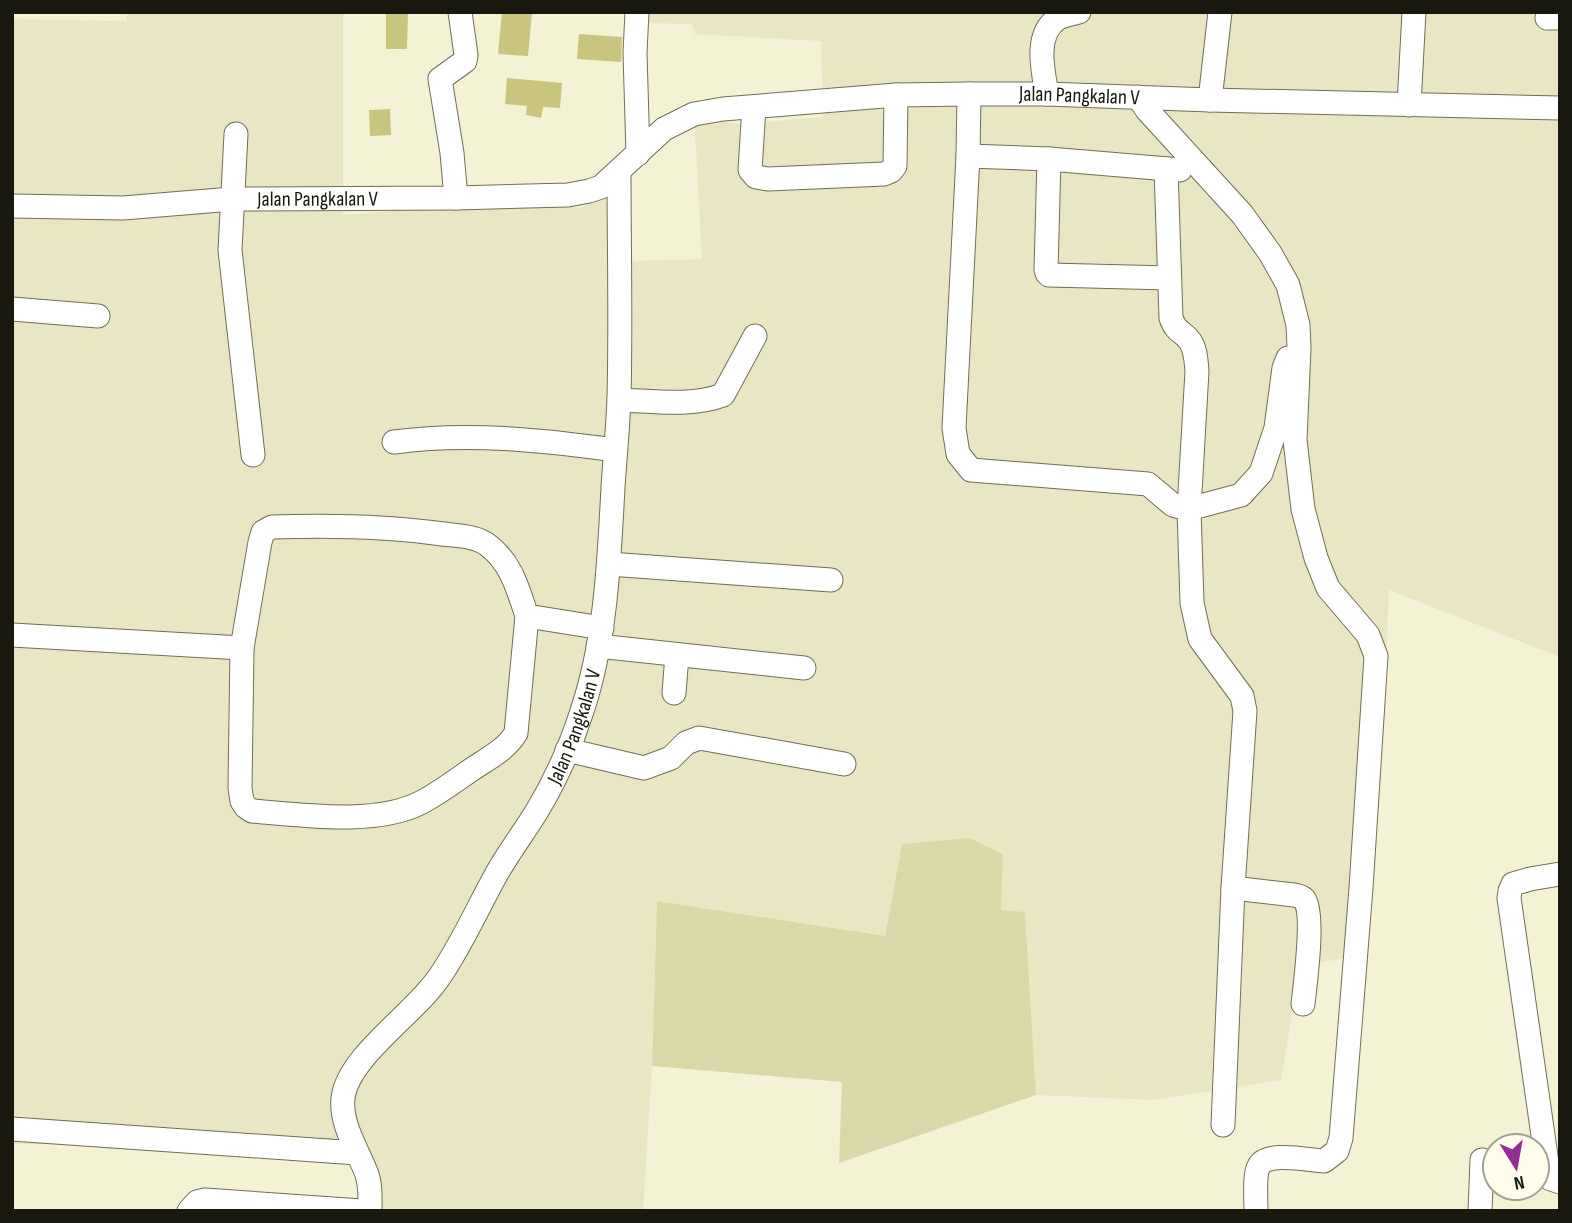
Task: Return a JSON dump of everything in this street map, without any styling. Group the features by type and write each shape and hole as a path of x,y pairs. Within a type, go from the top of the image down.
{"street":[{"path":"456,198 440,79 465,61 460,12"},
{"path":"637,12 635,53 638,154"},
{"path":"1047,94 1042,43 1049,28 1058,18 1079,12"},
{"path":"1210,100 1220,12"},
{"path":"1409,105 1414,12"},
{"path":"969,94 954,428 958,454 971,470 1148,484 1173,505 1189,509 1241,495 1261,473 1276,428 1284,368 1298,325"},
{"name":"Jalan Pangkalan V","path":"12,206 123,208 232,199 568,195 601,187 664,129 694,114 723,109 896,95 1047,94 1560,108"},
{"path":"754,107 750,170 756,177 768,179 884,174 895,166 896,95"},
{"path":"1138,97 1242,214 1270,253 1288,285 1298,325 1295,440 1303,509 1316,558 1328,588 1368,635 1376,656 1341,1138 1337,1151 1324,1161 1271,1157 1262,1161 1257,1167 1256,1211"},
{"path":"236,134 230,250 253,455"},
{"path":"968,156 1049,159 1204,171"},
{"path":"1049,159 1045,270 1049,275 1169,278"},
{"path":"1166,169 1171,318 1175,328 1189,341 1195,353 1197,371 1189,509 1192,603 1200,639 1242,696 1245,711 1233,888 1223,1125"},
{"name":"Jalan Pangkalan V","path":"370,1211 367,1173 347,1124 342,1100 352,1072 440,976 498,871 551,785 568,750 586,700 600,637 609,564 619,400 619,172"},
{"path":"12,309 98,316"},
{"path":"619,400 709,401 723,395 755,336"},
{"path":"394,442 455,436 516,439 615,450"},
{"path":"344,525 409,529 477,539 488,545 509,568 527,616 516,733 511,742 421,803 402,810 354,817 252,811 242,801 242,648 263,532 272,527 344,525"},
{"path":"609,564 831,580"},
{"path":"527,616 677,655 804,668"},
{"path":"12,635 242,648"},
{"path":"674,692 677,655"},
{"path":"568,750 644,768 671,758 686,743 699,738 844,764"},
{"path":"1560,874 1513,884 1509,898 1548,1170 1551,1179 1560,1182"},
{"path":"1233,888 1304,898 1310,933 1303,1004"},
{"path":"12,1129 357,1153"},
{"path":"1480,1211 1481,1186"},
{"path":"189,1211 197,1202 205,1200 362,1211"}],"shaded area":[{"path":"127,12 343,12 343,215 545,197 579,209 631,181 630,261 702,259 694,114 738,124 823,117 821,41 695,34 692,24 643,23 644,12 1560,12 1560,657 1389,590 1380,789 1363,954 1300,967 1281,1080 1153,1100 1036,1095 1025,913 1001,910 1002,854 968,838 902,844 885,936 657,901 652,1066 643,1211 380,1211 370,1157 161,1145 12,1144 12,19 126,21"},
{"path":"969,838 1003,854 1001,910 1025,912 1036,1095 839,1163 842,1082 652,1066 657,901 885,936 902,844"}],"building":[{"path":"386,12 408,12 407,49 386,49"},
{"path":"502,12 532,12 528,56 498,54"},
{"path":"579,34 622,37 621,62 577,59"},
{"path":"507,78 562,83 560,108 543,107 541,118 526,115 527,106 505,104"},
{"path":"390,109 391,135 370,136 369,110"}]}
